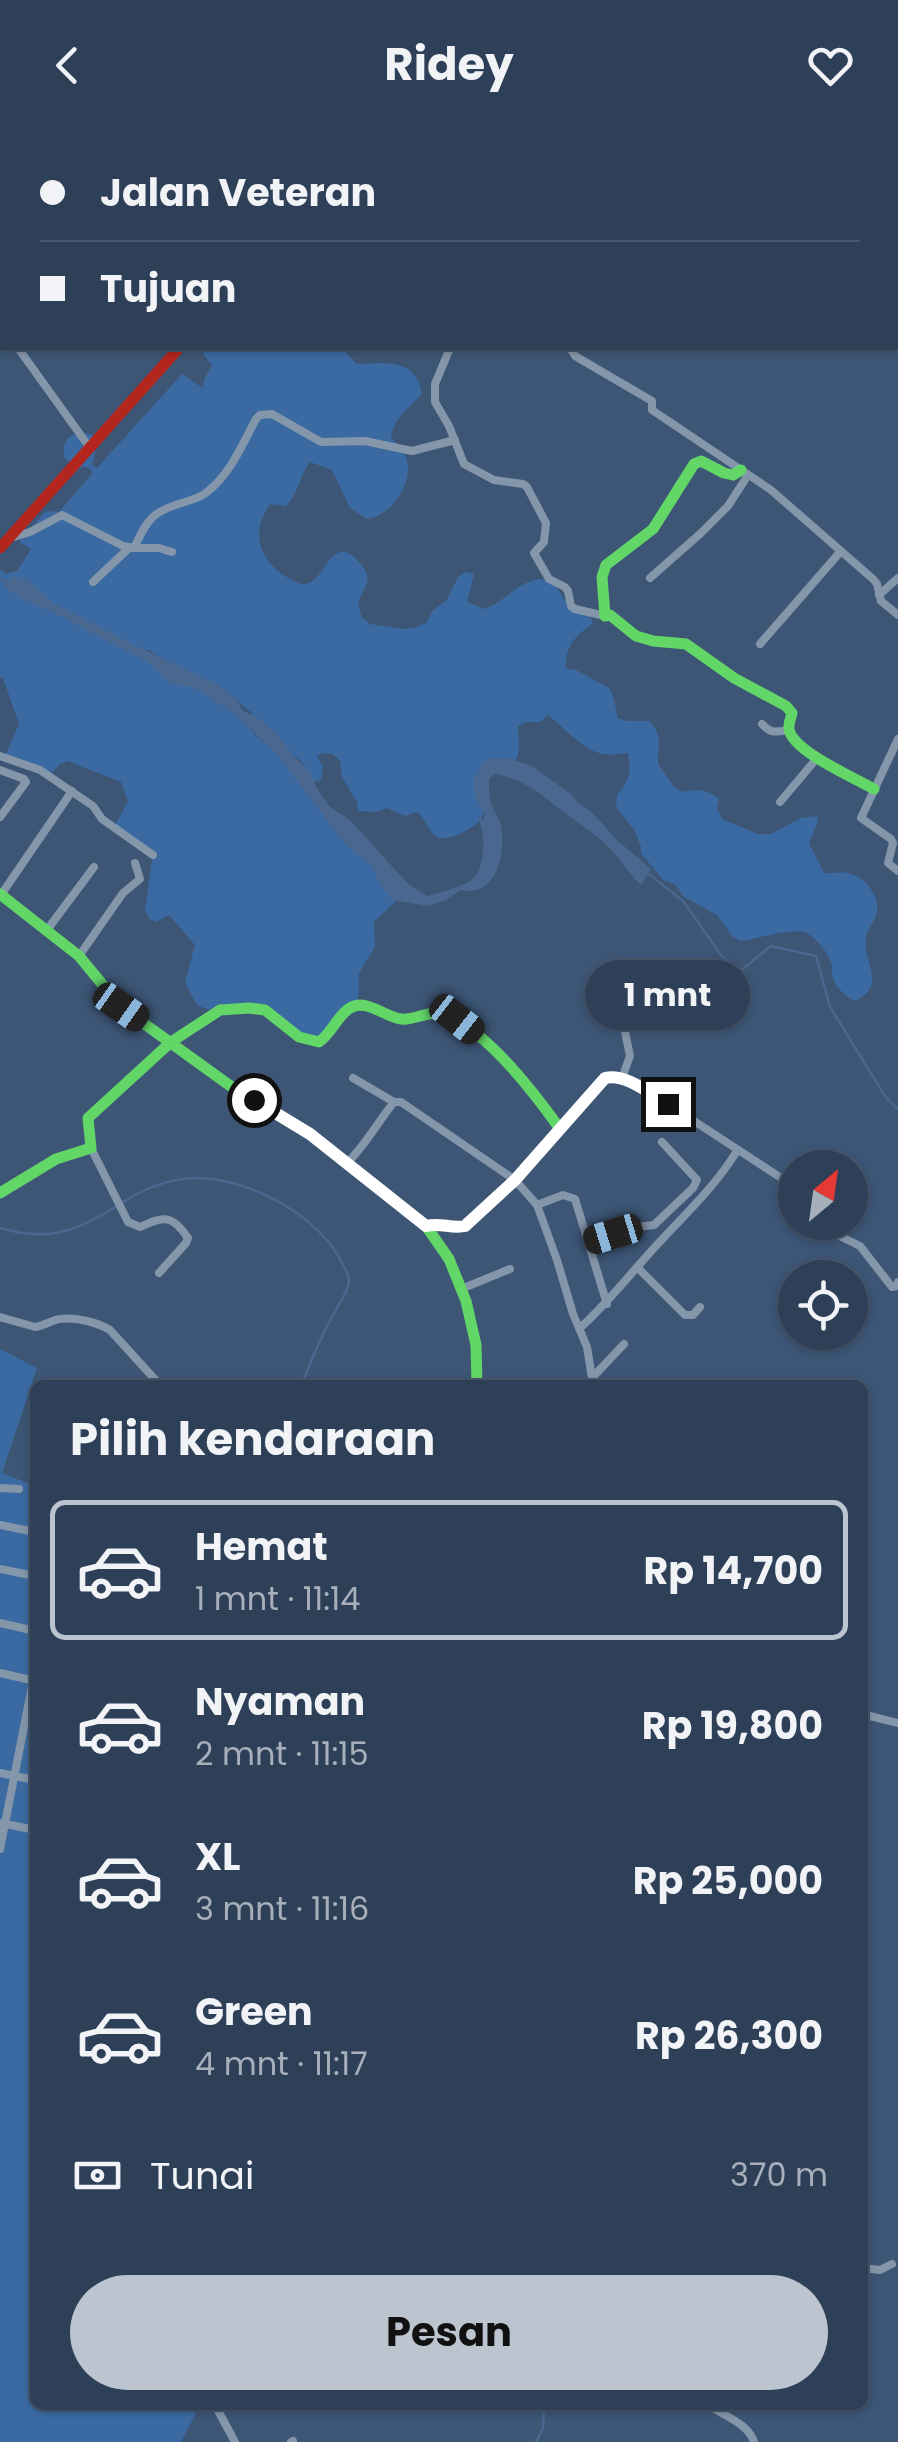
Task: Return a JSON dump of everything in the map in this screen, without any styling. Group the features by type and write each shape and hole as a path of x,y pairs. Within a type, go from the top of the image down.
{"main road":[{"path":"0,548 177,350"},
{"path":"745,472 733,475 700,461 694,464 653,528 612,558 603,570 605,616 617,619 636,636 686,644 734,678 789,708 792,716 788,730 792,736 818,758 874,789"},
{"path":"0,895 79,956 115,1002 236,1090 310,1134 426,1226 456,1271 470,1317 478,1380"},
{"path":"0,1193 56,1159 91,1148 88,1118 172,1042 212,1014 234,1008 265,1010 299,1037 319,1042 330,1035 351,1008 359,1006 400,1019 436,1013 457,1019 535,1094 560,1129"}],"street":[{"path":"19,350 90,448"},
{"path":"449,350 435,384 435,402 464,464 494,480 527,487 546,523 544,542 534,553 548,579 565,587 575,610 605,616"},
{"path":"571,350 575,356 652,401 652,410 771,490 873,579 884,605 898,615"},
{"path":"93,582 132,548 155,513 200,497 226,474 260,415 272,414 321,442 365,441 420,451 455,440"},
{"path":"650,578 728,506 745,472"},
{"path":"10,538 62,515 132,548 172,552"},
{"path":"760,644 841,551"},
{"path":"879,596 898,578"},
{"path":"762,724 771,732 788,730"},
{"path":"898,739 861,818 893,843 888,864 898,871"},
{"path":"0,756 40,770 96,808 102,819 153,855"},
{"path":"780,802 818,758"},
{"path":"0,770 26,782 0,816"},
{"path":"0,895 72,791"},
{"path":"79,956 124,893 140,880 135,864"},
{"path":"47,930 94,867"},
{"path":"620,1006 630,1056 622,1078"},
{"path":"426,1226 465,1226 515,1180 605,1078 614,1076 668,1104 778,1176"},
{"path":"354,1078 394,1102 408,1105 515,1180 537,1206 587,1347 591,1380"},
{"path":"348,1162 394,1102"},
{"path":"588,1242 637,1226 654,1225 694,1188 697,1180 662,1142"},
{"path":"91,1148 128,1222 140,1227 164,1218 186,1233 186,1243 159,1274"},
{"path":"580,1328 607,1304 717,1182 737,1150"},
{"path":"537,1206 563,1195 571,1196 578,1204 607,1304"},
{"path":"848,1240 860,1246 892,1287 898,1282"},
{"path":"638,1267 686,1315 694,1315 700,1307"},
{"path":"461,1288 510,1269"},
{"path":"0,1317 36,1327 58,1319 102,1325 155,1380"},
{"path":"593,1380 624,1344"},
{"path":"145,1380 150,1374"},
{"path":"0,1488 19,1489"},
{"path":"0,1526 30,1531"},
{"path":"0,1569 30,1575"},
{"path":"0,1623 30,1631"},
{"path":"0,1673 30,1680"},
{"path":"0,1849 30,1701"},
{"path":"868,1716 898,1723"},
{"path":"0,1772 30,1779"},
{"path":"3,1823 30,1829"},
{"path":"868,2269 880,2270 892,2264"},
{"path":"217,2410 235,2442"},
{"path":"718,2410 747,2428 754,2442"}],"shaded area":[{"path":"205,350 344,350 356,364 387,363 413,373 422,394 392,431 391,438 408,466 404,486 393,504 367,519 350,508 332,470 310,462 286,506 270,504 263,517 260,542 270,563 303,585 315,579 334,556 344,552 351,555 367,578 358,604 362,618 370,624 401,629 426,623 465,572 474,574 467,602 484,609 533,580 553,581 564,599 587,610 593,623 573,642 566,668 609,688 618,718 649,721 654,726 658,764 674,787 683,792 711,793 719,799 717,808 722,819 758,834 771,834 801,818 817,816 809,843 824,873 854,875 866,883 877,901 876,915 866,937 872,980 865,995 855,1001 842,992 833,978 827,954 808,934 789,931 740,941 717,915 663,880 641,853 635,831 616,807 617,795 628,776 628,753 595,752 548,715 540,722 527,722 518,726 519,750 515,760 484,767 479,777 482,818 457,835 437,837 417,812 405,816 387,808 358,811 342,777 340,761 333,754 317,756 323,767 321,780 313,782 301,761 283,749 252,713 224,690 148,650 137,651 115,635 115,644 152,663 170,682 195,687 245,723 275,751 347,846 372,863 384,888 399,898 374,922 375,947 359,973 358,1002 326,1038 304,1038 264,1008 214,1010 196,1003 185,982 195,945 169,915 156,922 145,910 153,853 115,826 128,801 121,782 67,761 44,776 6,754 19,724 0,677 0,570 6,574 17,571 31,549 19,542 46,511 59,512 92,474 84,466 75,472 64,457 67,439 81,433 96,436 92,465 97,468 182,374 203,388 212,365 203,354"},
{"path":"13,576 30,582 53,603 217,684 237,700 242,710 280,737 309,770 329,806 351,821 408,884 427,896 467,883 479,870 483,840 476,813 482,820 485,816 475,796 474,780 482,763 492,758 532,766 592,812 651,869 641,885 591,832 532,789 495,774 489,779 489,794 501,826 502,848 491,881 427,906 393,900 382,888 371,864 347,846 275,752 230,710 195,688 170,683 151,664 21,598 3,586"},
{"path":"0,1349 37,1368 2,1473 30,1484 30,2410 196,2413 181,2442 0,2442"}],"waterway":[{"path":"0,579 10,583"},
{"path":"649,874 683,901 721,955 739,972 771,946 816,956 830,1007 885,1096 898,1110"},
{"path":"123,1202 167,1182 187,1178 217,1180 281,1203 318,1231 343,1265 349,1283 304,1380"},
{"path":"0,1228 32,1234 61,1232 117,1206"},
{"path":"536,2442 543,2428 544,2410"}],"traffic: fast":[{"path":"741,470 733,475 701,461 694,464 653,529 606,565 602,577 605,616 610,615 636,636 686,644 734,678 786,706 792,713 789,729 801,746 874,789"},
{"path":"0,894 79,956 121,1007 236,1090 310,1134 426,1226 449,1259 466,1301 476,1345 477,1380"},
{"path":"0,1193 56,1159 91,1148 88,1118 171,1042 220,1010 265,1010 299,1037 319,1042 345,1011 356,1006 401,1019 439,1014 456,1020 490,1045 560,1129"}],"traffic: jam":[{"path":"0,548 177,350"}],"route":[{"path":"254,1100 310,1134 426,1226 454,1227 465,1226 515,1180 605,1078 622,1078 668,1104"}]}
